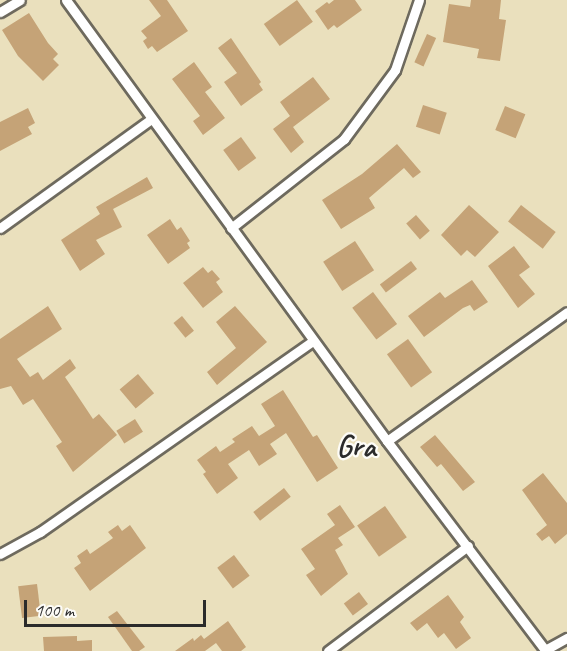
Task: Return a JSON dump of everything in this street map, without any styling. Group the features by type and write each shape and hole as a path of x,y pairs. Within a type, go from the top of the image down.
{"street":[{"path":"0,12 20,0"},
{"path":"66,0 313,341 546,651 567,638"},
{"path":"231,228 345,140 395,70 418,0"},
{"path":"0,228 151,119"},
{"path":"387,441 567,312"},
{"path":"0,554 40,532 313,341"},
{"path":"328,651 468,546"}],"building":[{"path":"149,0 167,0 188,31 157,52 152,46 148,49 143,41 147,38 141,31 161,16"},
{"path":"297,0 313,22 280,46 264,24"},
{"path":"334,0 355,0 362,10 337,28 334,25 328,30 315,11"},
{"path":"471,0 501,0 499,19 506,20 500,61 477,58 479,49 443,42 449,4 470,7"},
{"path":"29,13 48,43 58,54 53,59 59,65 43,81 18,56 2,30"},
{"path":"427,34 436,38 424,66 414,62"},
{"path":"231,38 261,82 259,84 263,90 241,106 224,82 237,73 218,48"},
{"path":"194,62 212,87 205,92 225,118 203,135 193,121 200,116 172,79"},
{"path":"313,77 330,99 293,127 304,142 291,153 273,129 290,116 280,102"},
{"path":"423,105 447,113 440,135 416,127"},
{"path":"505,106 525,114 516,138 495,130"},
{"path":"28,108 35,123 28,127 32,134 0,151 0,122"},
{"path":"241,137 256,158 238,171 223,150"},
{"path":"397,144 421,172 413,178 404,168 369,198 375,208 341,229 322,200 362,174"},
{"path":"147,177 153,188 113,209 122,227 96,240 105,254 80,271 61,240 100,214 96,207"},
{"path":"469,205 499,232 475,257 467,250 461,256 441,235"},
{"path":"521,205 556,232 543,249 508,222"},
{"path":"416,215 430,231 420,239 406,224"},
{"path":"170,219 177,230 181,227 190,241 187,243 190,248 168,264 147,235"},
{"path":"355,241 374,270 342,291 323,262"},
{"path":"514,246 530,267 519,275 535,294 518,308 488,266"},
{"path":"411,261 417,269 386,292 380,284"},
{"path":"203,267 208,273 212,270 220,279 216,282 223,292 203,308 183,283"},
{"path":"472,280 488,302 474,311 470,305 463,308 424,337 408,316 440,292 445,298"},
{"path":"373,292 397,324 376,340 352,308"},
{"path":"48,306 62,329 17,359 30,377 38,372 43,380 70,359 76,368 65,377 93,419 99,414 117,435 73,472 56,446 62,442 33,399 23,405 11,386 0,389 0,339"},
{"path":"235,306 267,342 217,385 207,372 236,348 216,322"},
{"path":"182,316 194,331 185,338 173,323"},
{"path":"408,339 432,372 411,387 387,354"},
{"path":"138,374 154,393 136,409 120,389"},
{"path":"283,390 313,437 317,435 338,468 317,482 286,433 270,444 277,454 259,466 249,450 228,464 238,478 217,494 203,474 206,472 197,460 216,446 220,452 235,442 232,439 252,426 259,436 275,426 261,404"},
{"path":"135,419 143,432 124,443 116,431"},
{"path":"435,435 475,482 463,491 441,464 437,467 420,447"},
{"path":"543,473 567,503 567,534 555,544 549,536 542,541 536,534 547,525 522,490"},
{"path":"284,488 291,497 260,521 253,512"},
{"path":"340,505 355,527 338,538 343,545 335,550 348,574 321,596 306,575 315,569 301,549 335,525 327,514"},
{"path":"385,506 407,537 379,557 357,526"},
{"path":"118,525 122,531 130,525 146,548 90,591 74,568 81,563 77,556 87,549 90,554 113,538 108,532"},
{"path":"234,555 250,576 233,588 217,568"},
{"path":"37,584 41,616 22,618 18,586"},
{"path":"359,592 368,604 353,615 344,603"},
{"path":"448,595 464,617 460,622 471,638 456,649 444,633 438,638 427,623 417,631 410,623"},
{"path":"117,611 145,647 139,651 132,651 108,617"},
{"path":"228,621 246,647 241,651 222,651 216,643 205,651 175,651 193,638 194,641 201,635 204,639"},
{"path":"77,636 77,641 92,640 92,651 44,651 43,637"}],"district":[{"name":"Gra","path":"356,446"}]}
